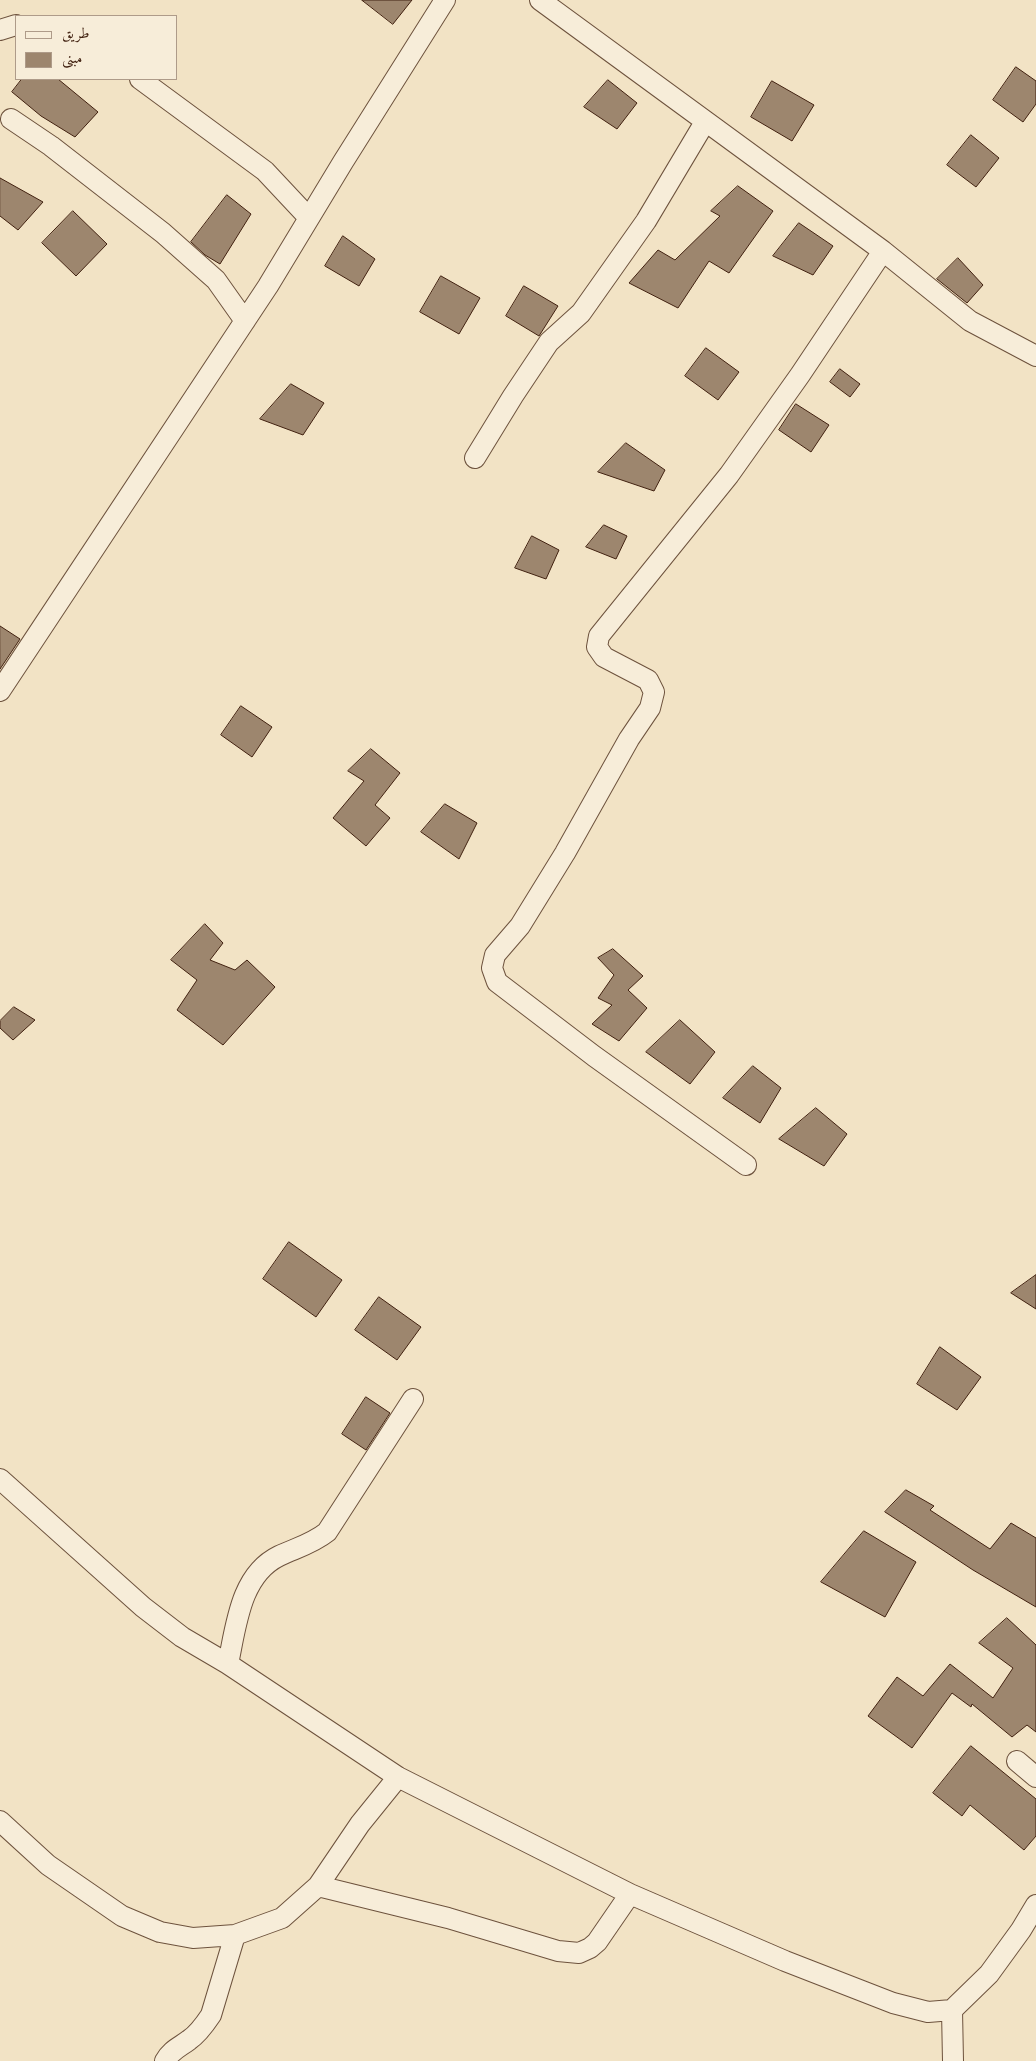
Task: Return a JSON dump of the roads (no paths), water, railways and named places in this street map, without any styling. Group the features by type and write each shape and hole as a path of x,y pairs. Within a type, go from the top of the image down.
{"street":[{"path":"0,692 245,321 445,0"},
{"path":"540,0 563,6 705,122 882,251 970,321 1036,356"},
{"path":"0,30 15,25"},
{"path":"141,80 265,171 309,218"},
{"path":"11,119 51,146 163,233 216,280 245,321"},
{"path":"475,458 549,342 581,314 646,221 705,122"},
{"path":"746,1165 594,1056 497,982 492,968 495,955 520,926 565,853 629,739 650,708 654,692 648,680 604,657 598,647 600,636 728,475 800,375 882,251"},
{"path":"228,1664 240,1604 251,1583 265,1565 278,1556 309,1545 327,1532 413,1400"},
{"path":"0,1479 143,1608 182,1637 228,1664 398,1777 630,1894 785,1961 893,2002 928,2012 952,2010 989,1974 1021,1930 1036,1905"},
{"path":"1016,1761 1036,1777"},
{"path":"0,1821 48,1865 122,1916 160,1932 193,1938 235,1935 282,1918 318,1886 360,1824 398,1777"},
{"path":"318,1886 448,1918 549,1948 579,1953 597,1942 630,1894"},
{"path":"165,2061 169,2054 190,2040 205,2025 211,2015 235,1935"},
{"path":"952,2010 953,2061"}]}
